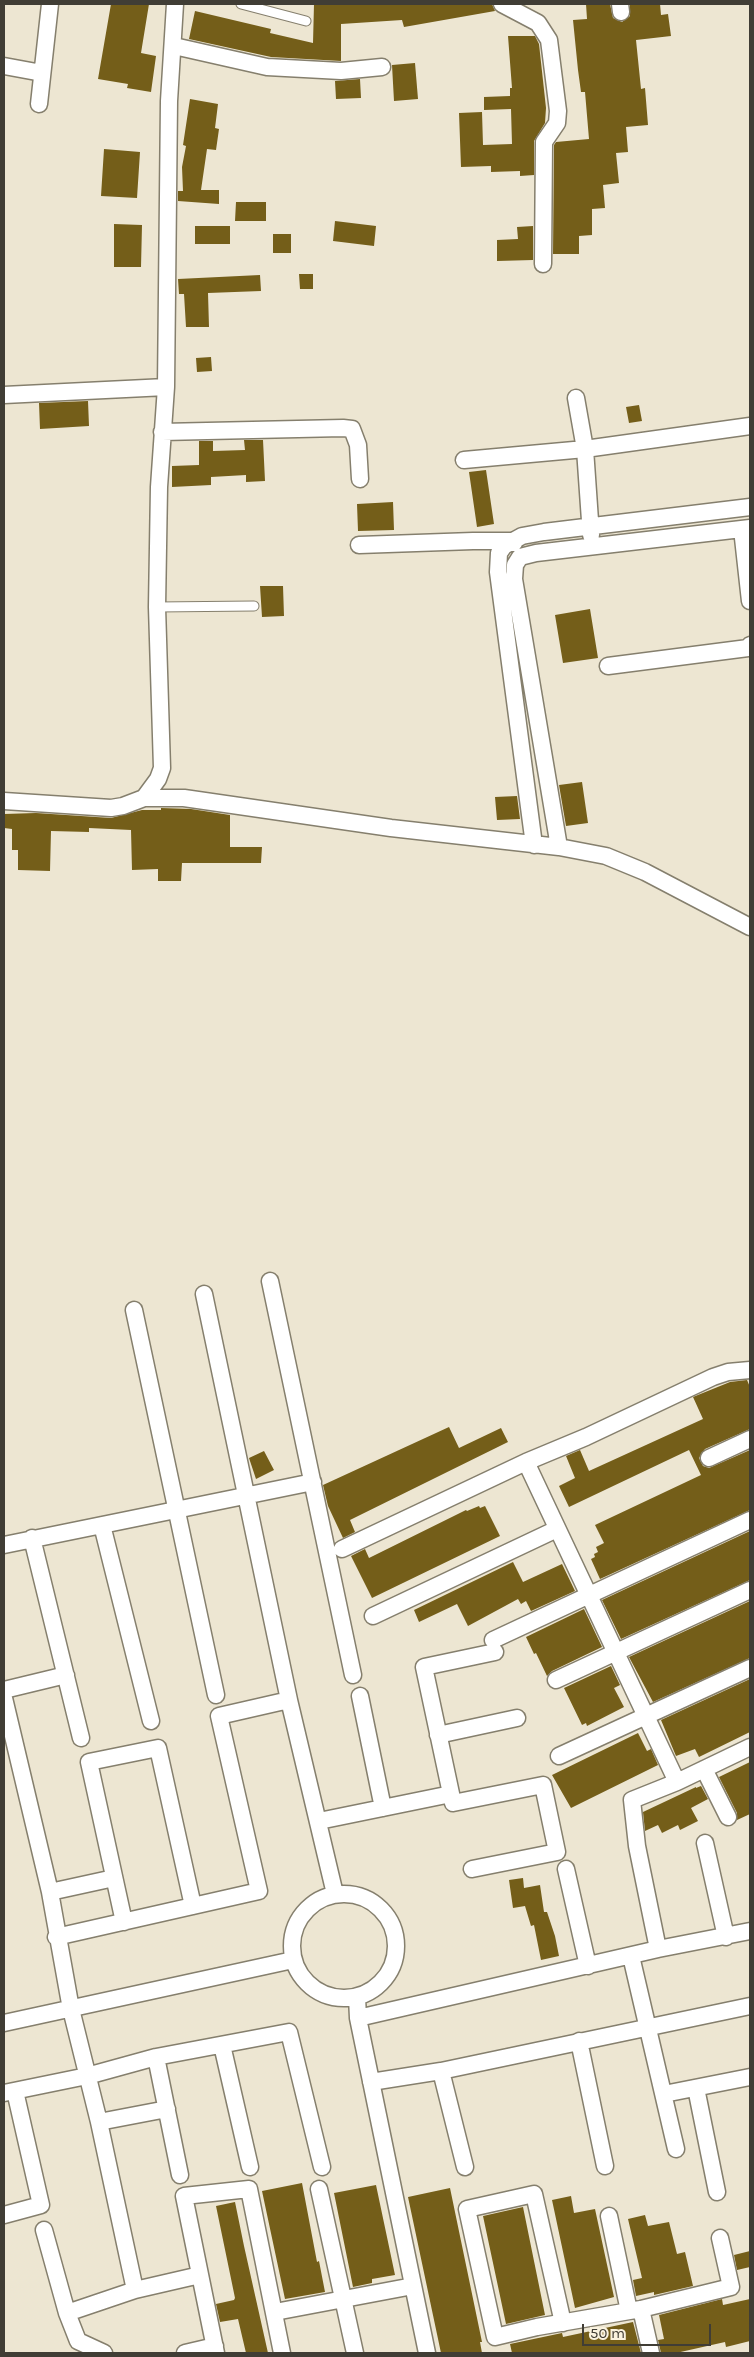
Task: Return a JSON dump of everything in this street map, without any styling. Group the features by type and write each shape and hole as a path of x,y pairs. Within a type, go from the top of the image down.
{"street":[{"path":"39,104 50,4"},
{"path":"4,801 111,808 136,803 144,798 158,779 162,768 157,607 162,432 166,387 169,101 176,4"},
{"path":"502,4 538,23 548,40 558,111 557,123 544,142 544,264"},
{"path":"174,46 266,67 341,71 382,67"},
{"path":"4,66 42,73"},
{"path":"4,395 166,387"},
{"path":"576,398 585,449 593,548"},
{"path":"464,460 585,449 750,426"},
{"path":"162,432 343,428 352,430 358,445 360,479"},
{"path":"534,845 498,572 499,553 510,541 522,536 750,506"},
{"path":"559,847 514,579 515,565 520,557 536,553 593,548 746,528 750,601"},
{"path":"359,546 510,541 516,546 520,557"},
{"path":"608,666 750,647"},
{"path":"510,654 528,654"},
{"path":"144,798 184,798 391,828 559,847 621,861 750,927"},
{"path":"270,1281 353,1675"},
{"path":"204,1294 289,1700 335,1894"},
{"path":"134,1310 216,1695"},
{"path":"342,1549 526,1462 586,1437 713,1377 728,1372 750,1370"},
{"path":"709,1458 750,1439"},
{"path":"526,1462 677,1782"},
{"path":"4,1545 313,1482"},
{"path":"472,1869 557,1852 543,1785 453,1803 424,1667 494,1646 589,1595 750,1520"},
{"path":"102,1525 151,1721"},
{"path":"373,1616 557,1529"},
{"path":"32,1538 81,1738"},
{"path":"556,1680 750,1590"},
{"path":"559,1756 750,1668"},
{"path":"4,1690 66,1675"},
{"path":"360,1696 383,1808"},
{"path":"4,1698 6,1722 50,1892 56,1937 71,2009 100,2122 135,2290"},
{"path":"56,1937 259,1891 219,1716 289,1700"},
{"path":"438,1734 518,1718"},
{"path":"658,1948 637,1846 632,1800 677,1782 750,1746"},
{"path":"124,1922 89,1762 158,1748 193,1906"},
{"path":"704,1769 728,1818"},
{"path":"319,1821 451,1794"},
{"path":"705,1842 726,1937"},
{"path":"566,1870 588,1966"},
{"path":"50,1892 114,1878"},
{"path":"335,1894 359,1895 376,1904 389,1919 396,1938 395,1957 388,1975 374,1989 357,1997 337,1998 318,1992 303,1978 293,1960 291,1945 294,1930 301,1916 311,1905 335,1894"},
{"path":"358,2018 631,1956 658,1948 726,1937 750,1931"},
{"path":"631,1956 676,2149"},
{"path":"4,2023 293,1960"},
{"path":"357,1997 358,2018 427,2353"},
{"path":"371,2082 440,2071 750,2006"},
{"path":"4,2215 41,2205 9,2092 87,2076 156,2057 289,2032 322,2167"},
{"path":"579,2041 605,2166"},
{"path":"222,2044 250,2167"},
{"path":"156,2057 180,2175"},
{"path":"440,2071 465,2167"},
{"path":"664,2094 750,2077"},
{"path":"696,2088 717,2192"},
{"path":"100,2122 167,2109"},
{"path":"319,2188 355,2353"},
{"path":"185,2353 215,2350 184,2196 249,2189 282,2353"},
{"path":"562,2323 534,2194 467,2209 495,2338 562,2323 635,2310 731,2287 720,2238"},
{"path":"609,2216 635,2310 650,2353"},
{"path":"44,2230 67,2313 78,2341 104,2353"},
{"path":"67,2313 135,2290 200,2275"},
{"path":"274,2312 413,2286"}],"lane":[{"path":"241,4 306,21"},
{"path":"157,607 254,606"}],"building":[{"path":"111,4 149,4 141,53 156,56 151,92 127,88 128,84 98,79"},
{"path":"314,4 492,4 495,11 404,27 402,20 341,24 341,61 271,57 189,39 195,11 271,29 270,33 313,43"},
{"path":"586,4 610,4 613,18 622,22 630,16 630,4 660,4 661,15 668,14 671,36 636,40 641,89 645,88 648,125 626,127 628,152 616,153 619,183 603,185 605,208 592,209 592,235 579,236 579,254 553,254 554,145 556,142 589,139 585,92 581,92 573,20 587,19"},
{"path":"508,36 535,36 539,44 546,108 545,123 534,141 534,175 520,176 520,171 491,172 491,166 461,167 459,113 482,112 483,145 512,144 511,109 484,110 484,97 510,96 510,88 512,88"},
{"path":"415,63 418,99 394,101 392,65"},
{"path":"360,79 361,98 336,99 335,81"},
{"path":"190,99 218,104 215,128 219,129 216,150 207,149 201,190 219,190 219,204 178,201 178,191 183,191 182,167 186,146 183,145"},
{"path":"104,149 140,152 137,198 101,196"},
{"path":"236,202 266,202 266,221 235,221"},
{"path":"335,221 376,226 374,246 333,241"},
{"path":"114,224 142,225 141,267 114,267"},
{"path":"195,226 230,226 230,244 195,244"},
{"path":"533,226 533,260 497,261 497,240 518,239 517,227"},
{"path":"273,234 291,234 291,253 273,253"},
{"path":"299,274 313,274 313,289 300,289"},
{"path":"260,275 261,291 208,293 209,327 186,327 184,294 179,294 178,279"},
{"path":"211,357 212,371 197,372 196,358"},
{"path":"88,401 89,426 40,429 39,403"},
{"path":"639,405 642,421 629,423 626,407"},
{"path":"244,440 263,440 265,481 246,482 246,475 211,477 211,485 172,487 172,466 199,465 199,441 213,441 213,451 245,450"},
{"path":"486,470 494,524 477,527 469,472"},
{"path":"393,502 394,530 358,531 357,504"},
{"path":"260,586 283,586 284,616 262,617"},
{"path":"590,609 598,658 563,663 555,615"},
{"path":"582,782 588,823 566,826 559,785"},
{"path":"517,796 520,819 497,820 495,797"},
{"path":"161,808 191,809 230,815 230,847 262,847 261,863 182,863 181,881 158,881 158,869 132,870 131,830 89,828 89,832 51,831 50,871 18,870 18,850 12,850 12,829 4,828 4,814 36,813 111,818 142,810 161,810"},
{"path":"747,1380 750,1387 750,1429 705,1449 699,1458 703,1466 709,1468 750,1450 750,1510 600,1579 591,1559 598,1552 596,1547 604,1543 595,1525 701,1475 689,1450 569,1507 559,1486 575,1478 566,1456 580,1450 589,1471 703,1419 693,1397 730,1382"},
{"path":"449,1427 459,1448 501,1428 508,1442 350,1520 355,1532 343,1538 328,1506 323,1485"},
{"path":"264,1451 274,1470 256,1479 249,1458"},
{"path":"479,1506 480,1508 485,1506 500,1536 372,1598 351,1556 365,1549 369,1558 466,1510"},
{"path":"750,1531 750,1580 621,1639 602,1600"},
{"path":"513,1562 523,1582 562,1564 575,1591 531,1611 526,1601 521,1604 518,1599 468,1626 457,1604 419,1622 414,1610"},
{"path":"750,1601 750,1658 653,1702 629,1657"},
{"path":"584,1609 602,1647 552,1671 547,1676 526,1637"},
{"path":"611,1666 620,1685 614,1688 624,1707 587,1726 586,1723 582,1725 564,1688"},
{"path":"750,1679 750,1732 699,1757 695,1749 676,1756 661,1720"},
{"path":"638,1733 647,1751 651,1749 658,1765 571,1808 552,1775"},
{"path":"750,1762 750,1814 737,1820 737,1813 719,1777"},
{"path":"701,1786 708,1799 691,1808 698,1821 680,1830 678,1825 662,1833 658,1825 645,1831 643,1812"},
{"path":"523,1878 524,1888 540,1885 544,1912 547,1912 559,1956 541,1960 534,1925 531,1926 525,1906 513,1908 509,1880"},
{"path":"302,2183 317,2262 319,2261 325,2292 285,2299 262,2191"},
{"path":"376,2185 395,2275 372,2279 372,2283 353,2287 334,2193"},
{"path":"450,2188 482,2342 480,2342 482,2353 441,2353 408,2197"},
{"path":"571,2196 574,2213 595,2209 614,2297 575,2308 552,2200"},
{"path":"235,2202 268,2353 246,2353 238,2319 220,2322 216,2304 234,2300 235,2298 216,2206"},
{"path":"523,2207 545,2315 506,2324 483,2216"},
{"path":"645,2215 648,2226 669,2222 677,2254 685,2252 693,2286 654,2295 654,2292 636,2296 633,2280 642,2278 628,2219"},
{"path":"750,2251 750,2267 737,2270 734,2255"},
{"path":"722,2299 723,2305 750,2299 750,2341 726,2347 725,2342 676,2353 661,2353 658,2340 664,2339 659,2315"},
{"path":"633,2322 641,2353 512,2353 510,2344 562,2333 563,2337"}]}
